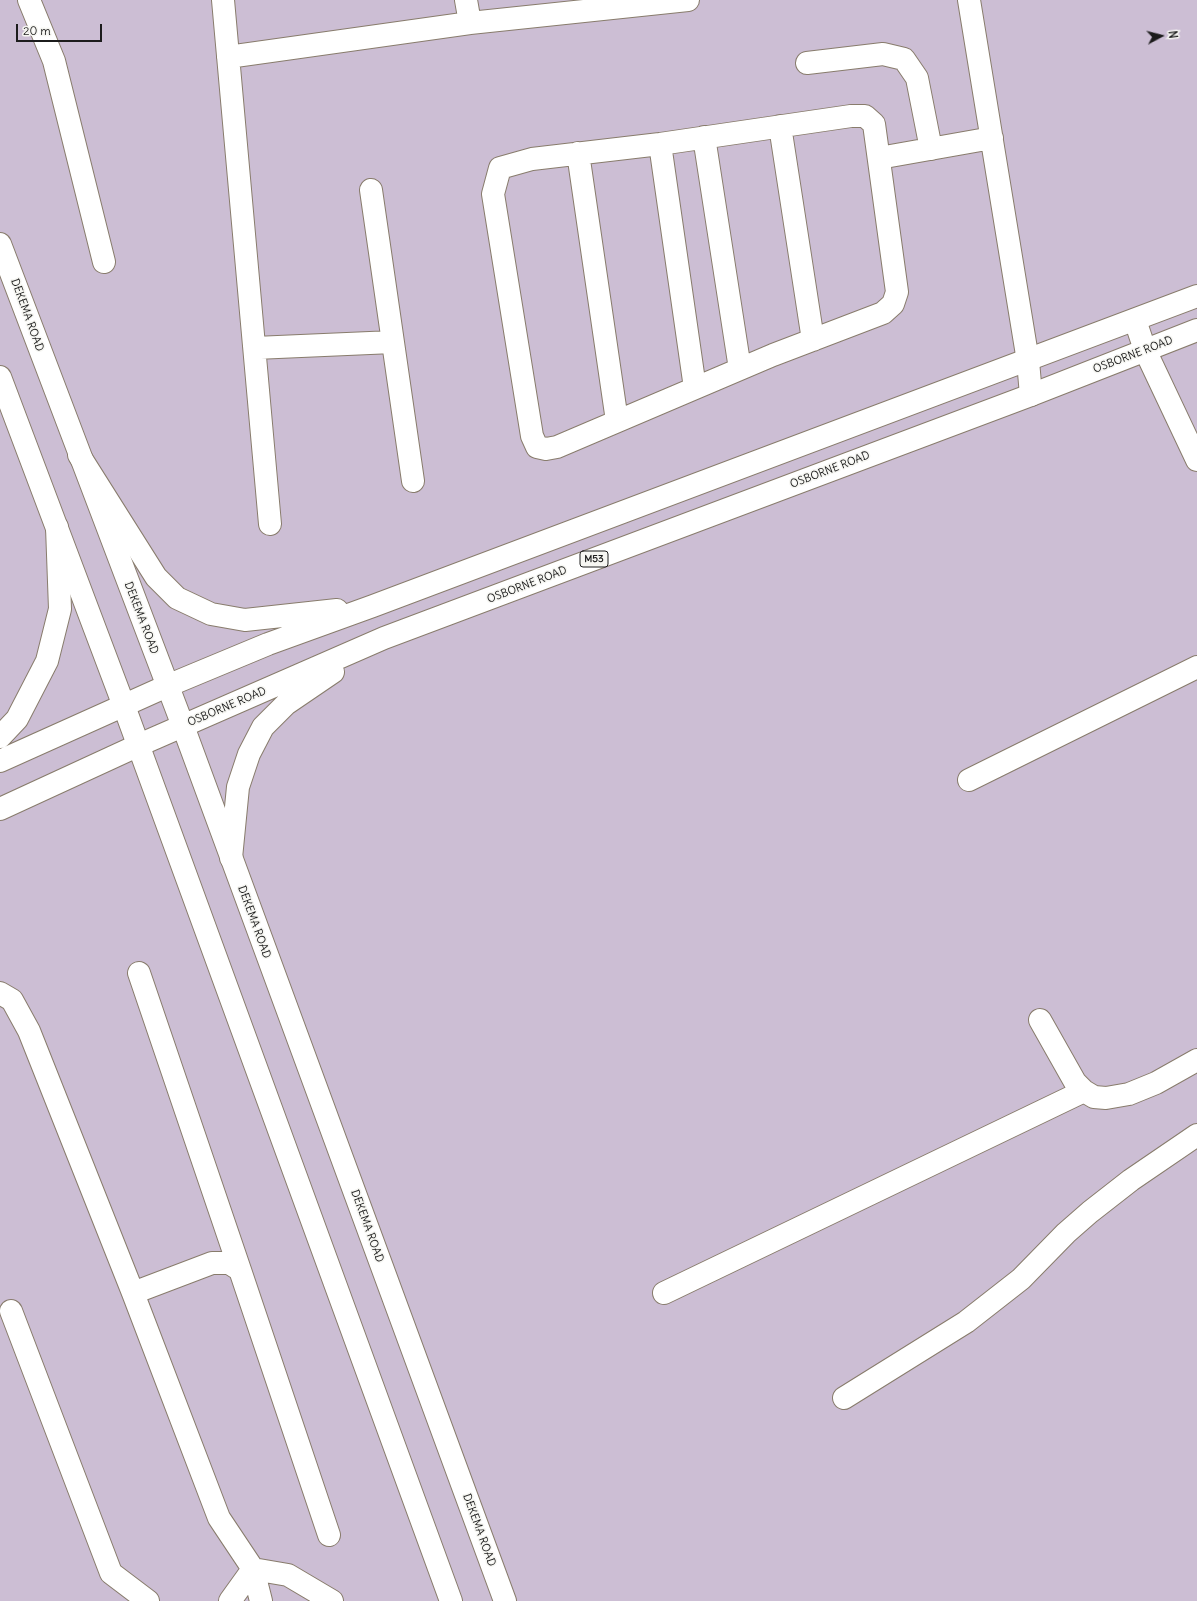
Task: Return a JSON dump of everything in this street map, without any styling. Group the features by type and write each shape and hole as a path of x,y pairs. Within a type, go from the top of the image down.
{"main road":[{"path":"29,0 54,61 104,262"},
{"path":"223,0 270,524"},
{"path":"466,0 470,23"},
{"path":"228,57 470,23 688,0"},
{"path":"969,0 1028,361 1031,395"},
{"path":"807,63 883,54 904,59 917,78 932,149"},
{"path":"865,116 874,124 897,292 893,304 883,313 740,369 556,447 546,449 537,447 532,436 493,194 500,168 532,159 660,144 704,137 865,116"},
{"path":"780,126 813,340"},
{"path":"704,137 740,369"},
{"path":"879,158 992,138"},
{"path":"660,144 695,388"},
{"path":"578,153 617,421"},
{"path":"371,190 413,481"},
{"name":"DEKEMA ROAD","path":"0,244 183,726 505,1601"},
{"path":"0,761 167,686 268,644 374,606 1028,361 1197,296"},
{"path":"1135,320 1145,350 1197,460"},
{"name":"OSBORNE ROAD","path":"0,809 183,726 384,638 1031,395 1197,330"},
{"path":"255,348 393,342"},
{"path":"0,377 139,746 451,1601"},
{"path":"79,455 156,577 178,598 211,614 245,620 374,606"},
{"path":"0,737 17,719 47,661 60,609 57,527"},
{"path":"231,858 238,787 249,754 263,727 286,704 384,638"},
{"path":"969,780 1197,666"},
{"path":"139,973 329,1535"},
{"path":"0,993 12,1000 29,1030 134,1293 219,1518 253,1569 261,1601"},
{"path":"1040,1020 1075,1082 1084,1091 1094,1097 1106,1098 1123,1096 1156,1083 1197,1060"},
{"path":"664,1293 1084,1091"},
{"path":"844,1398 966,1322 1021,1278 1066,1233 1090,1212 1131,1180 1197,1135"},
{"path":"134,1293 212,1263 229,1263 240,1270"},
{"path":"11,1311 111,1572 148,1601"},
{"path":"230,1601 253,1569"},
{"path":"253,1569 288,1575 332,1601"}],"shaded area":[{"path":"0,0 1197,0 1197,1601 0,1601"}]}
